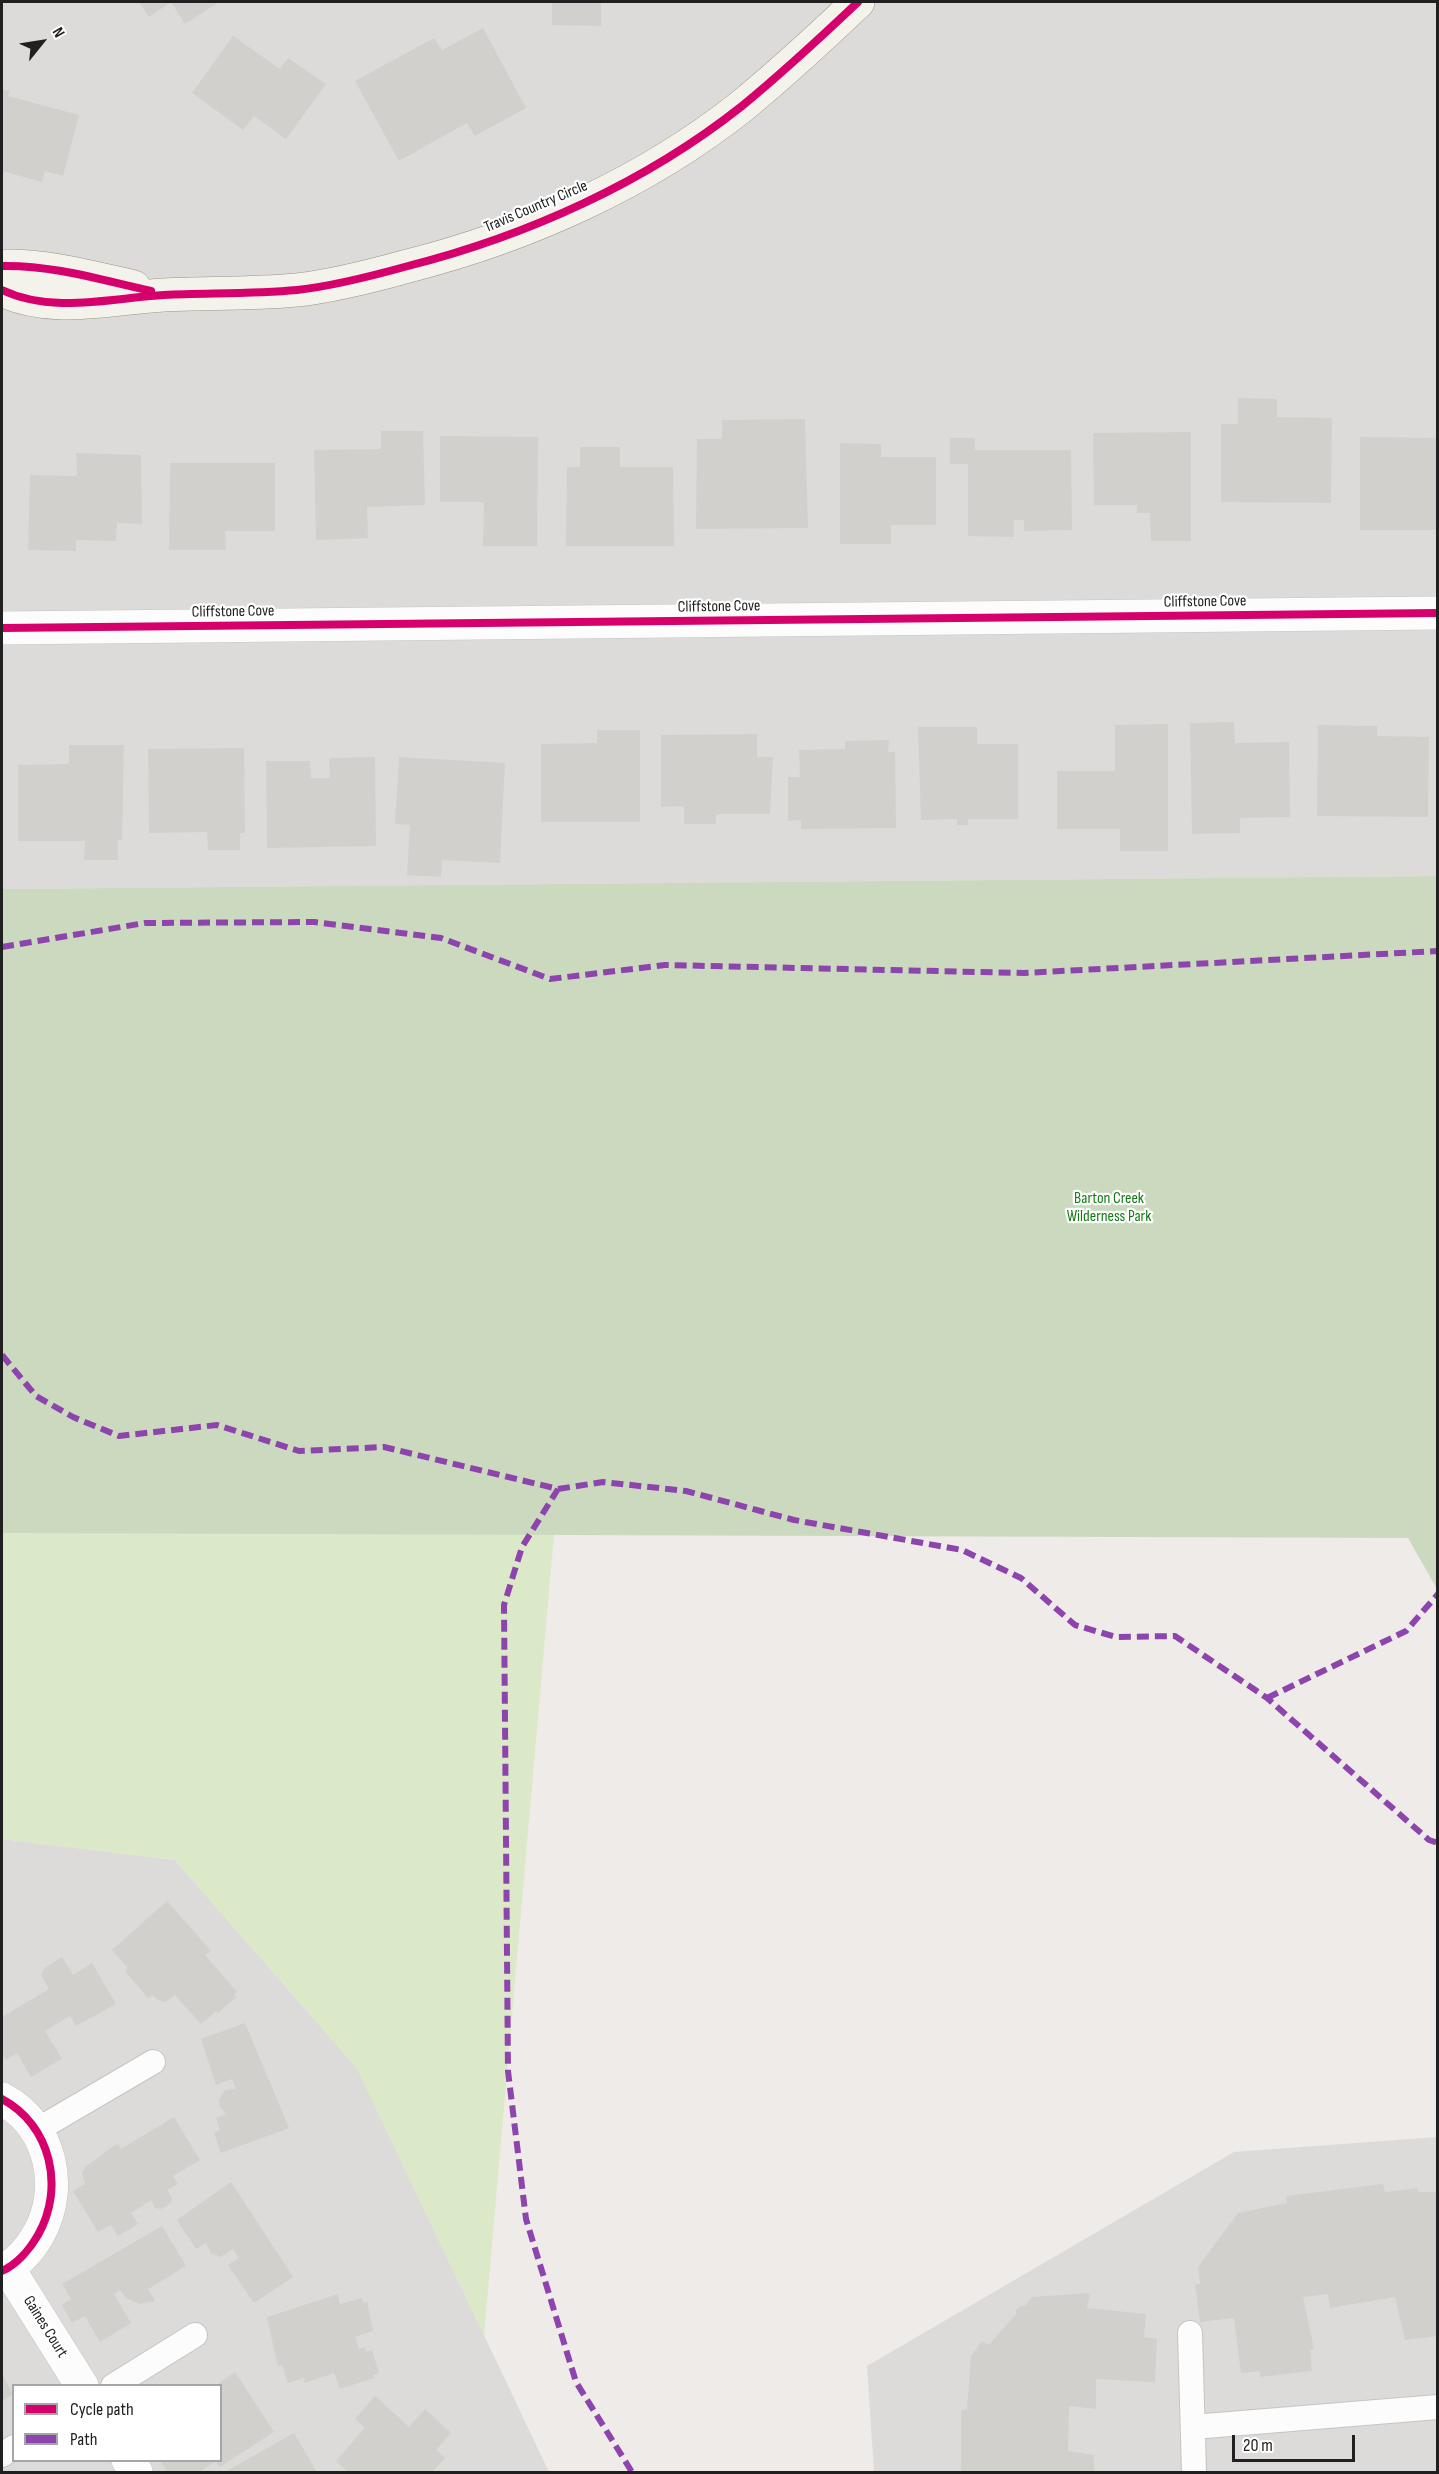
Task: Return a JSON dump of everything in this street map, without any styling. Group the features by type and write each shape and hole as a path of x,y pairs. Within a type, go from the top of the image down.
{"street":[{"name":"Travis Country Circle","path":"2,290 19,298 55,304 165,295 298,290 374,275 460,253 530,226 619,185 664,159 721,120 810,48 858,2"},
{"name":"Travis Country Circle","path":"2,266 58,269 165,295"},
{"name":"Cliffstone Cove","path":"2,628 1437,613"},
{"name":"Gaines Court","path":"2,2099 13,2105 37,2130 50,2158 53,2190 47,2220 31,2247 5,2269 81,2384"}],"lane":[{"path":"37,2130 153,2062"},
{"path":"1190,2333 1194,2472"},
{"path":"115,2384 195,2335"},
{"path":"1193,2427 1437,2407"}],"shaded area":[{"path":"2,2 1437,2 1437,876 2,889"},
{"path":"2,1839 175,1860 357,2068 549,2472 2,2472"},
{"path":"1437,2137 1437,2472 874,2472 867,2366 1234,2152"}],"green space":[{"name":"Barton Creek Wilderness Park","path":"1437,876 1437,1589 1408,1538 2,1533 2,889"},
{"path":"2,889 558,1489 484,2336 357,2068 175,1860 2,1839"}],"building":[{"path":"139,2 171,2 149,17"},
{"path":"171,2 219,2 185,24"},
{"path":"552,2 601,2 601,26 552,25"},
{"path":"483,28 526,108 475,136 467,123 399,161 355,81 434,38 442,50"},
{"path":"233,36 280,69 288,58 326,84 286,139 254,116 243,130 192,93"},
{"path":"2,89 10,91 8,96 79,115 63,176 45,171 42,182 2,171"},
{"path":"1238,398 1277,399 1277,417 1332,418 1331,503 1221,502 1221,424 1238,424"},
{"path":"805,419 808,528 696,529 697,439 722,439 722,420"},
{"path":"381,431 423,431 425,505 367,507 368,538 316,540 314,450 381,449"},
{"path":"1191,432 1191,541 1151,541 1150,513 1137,513 1137,505 1094,505 1093,433"},
{"path":"440,436 538,437 537,546 483,546 484,502 440,502"},
{"path":"1360,437 1438,438 1438,530 1360,530"},
{"path":"950,438 975,438 975,450 1071,450 1072,530 1024,531 1024,520 1014,520 1014,537 968,536 968,464 950,464"},
{"path":"840,443 881,444 881,457 936,457 936,525 891,525 891,544 840,544"},
{"path":"580,447 620,447 620,467 673,467 674,546 566,546 567,467 580,467"},
{"path":"76,453 141,455 142,524 117,523 116,541 76,540 76,551 28,550 30,475 77,476"},
{"path":"170,463 275,463 275,531 225,531 226,550 169,550"},
{"path":"1234,722 1235,743 1289,742 1290,817 1240,818 1240,833 1192,834 1190,723"},
{"path":"1168,724 1168,851 1120,851 1120,829 1057,829 1057,771 1115,771 1115,725"},
{"path":"1318,725 1377,726 1377,736 1429,737 1428,817 1317,816"},
{"path":"918,727 977,727 977,744 1018,744 1018,819 968,819 968,825 957,825 957,819 921,820"},
{"path":"597,730 640,730 640,822 541,822 541,744 597,743"},
{"path":"757,734 757,757 773,757 770,814 716,814 716,824 684,824 684,806 661,807 661,735"},
{"path":"889,740 888,752 895,752 896,828 801,829 801,820 788,821 788,777 800,777 799,750 845,749 845,741"},
{"path":"69,745 124,745 122,840 118,840 118,860 84,860 85,841 18,841 18,765 69,764"},
{"path":"244,748 245,833 240,833 240,850 208,850 207,832 149,833 148,749"},
{"path":"375,757 376,846 267,848 266,761 310,761 311,778 330,778 329,758"},
{"path":"399,757 505,763 500,863 442,860 441,877 407,875 410,825 395,824"},
{"path":"167,1901 211,1951 205,1955 237,1992 234,1994 236,1997 218,2013 216,2011 201,2024 175,1995 165,2002 153,1995 148,1998 125,1971 128,1968 112,1950"},
{"path":"62,1957 73,1975 92,1963 116,2004 76,2026 70,2016 45,2031 62,2059 31,2077 17,2053 6,2060 2,2053 2,2017 49,1989 41,1975 45,1968"},
{"path":"245,2023 289,2128 221,2153 214,2133 220,2130 216,2118 226,2114 220,2107 219,2099 225,2090 236,2089 232,2079 216,2085 201,2039"},
{"path":"174,2117 200,2160 173,2176 178,2184 167,2190 172,2198 171,2203 161,2209 155,2208 151,2200 131,2213 138,2224 118,2236 111,2225 98,2232 73,2191 85,2184 82,2173 85,2167 118,2143 121,2149"},
{"path":"231,2182 293,2277 254,2303 228,2265 239,2258 233,2249 221,2257 211,2253 206,2243 196,2249 177,2220"},
{"path":"1383,2184 1385,2192 1418,2188 1418,2192 1438,2192 1438,2336 1405,2340 1395,2297 1330,2308 1328,2294 1303,2297 1314,2349 1310,2350 1312,2371 1260,2377 1260,2371 1241,2373 1234,2318 1200,2322 1195,2284 1200,2284 1198,2267 1238,2213 1287,2203 1286,2196"},
{"path":"162,2226 186,2266 148,2289 155,2301 140,2304 126,2298 120,2290 114,2294 131,2323 100,2342 85,2316 72,2323 62,2305 71,2299 62,2284"},
{"path":"1090,2293 1087,2308 1146,2314 1144,2337 1157,2339 1155,2382 1096,2379 1096,2409 1069,2406 1068,2451 1094,2455 1094,2472 961,2472 961,2410 967,2409 971,2356 982,2341 989,2345 1017,2313 1015,2311 1022,2305 1024,2307 1032,2297"},
{"path":"338,2294 340,2304 362,2298 363,2303 367,2302 373,2331 355,2337 359,2349 365,2347 366,2352 372,2350 379,2373 373,2375 374,2378 340,2389 334,2373 305,2383 304,2378 288,2383 282,2365 278,2366 277,2363 267,2317"},
{"path":"235,2372 274,2432 220,2467 217,2462 222,2462 222,2384 218,2384"},
{"path":"2,2374 12,2395 2,2401"},
{"path":"375,2396 409,2427 425,2409 451,2433 436,2450 445,2458 432,2472 348,2472 336,2461 365,2428 355,2419"},
{"path":"294,2433 317,2472 225,2472"},
{"path":"161,2462 214,2462 199,2472 167,2472"}],"marked path":[{"path":"2,947 145,923 314,922 441,938 550,979 665,965 1024,973 1438,951"},
{"path":"2,1355 36,1396 73,1417 119,1436 217,1425 299,1451 384,1447 558,1489 522,1547 504,1605 508,2071 526,2219 576,2382 632,2472"},
{"path":"558,1489 603,1482 686,1491 794,1520 962,1550 1021,1578 1075,1625 1116,1637 1175,1636 1267,1698 1429,1840 1438,1843"},
{"path":"1267,1698 1406,1631 1438,1594"}],"cycle path":[{"path":"2,290 21,297 61,303 164,295 297,290 339,283 452,254 583,204 665,159 705,134 742,106 858,2"},
{"path":"2,266 58,271 151,291"},
{"path":"2,628 1438,613"},
{"path":"2,2099 19,2110 42,2141 51,2178 51,2198 38,2235 23,2256 2,2271"}]}
